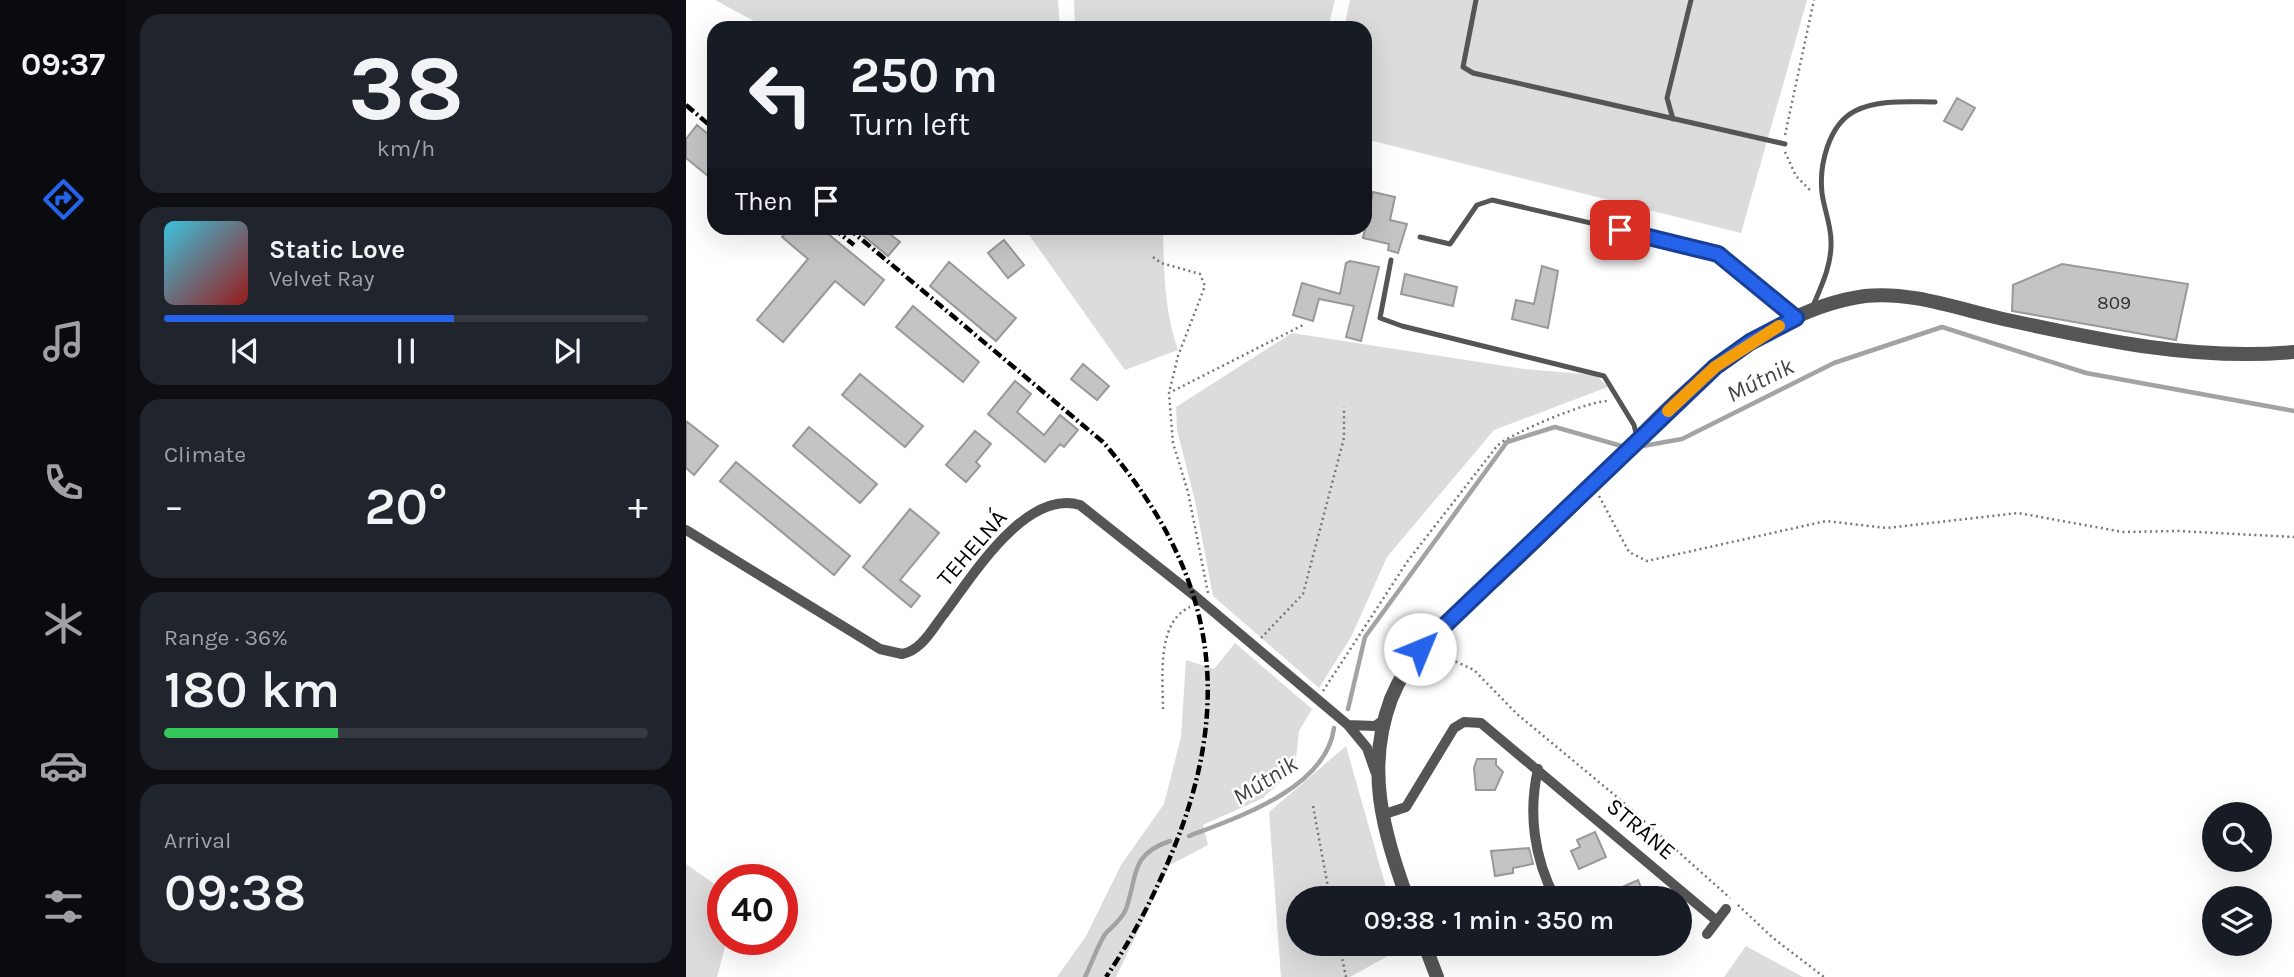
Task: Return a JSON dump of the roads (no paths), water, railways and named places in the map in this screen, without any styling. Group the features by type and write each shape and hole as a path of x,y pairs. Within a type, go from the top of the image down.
{"street":[{"path":"1403,886 1382,815 1376,773 1385,719 1402,677 1416,655 1715,367 1750,342 1810,311 1867,296 1918,299 2053,329 2170,350 2221,355 2294,352"},
{"name":"TEHELNÁ","path":"686,530 880,649 897,654 911,652 923,642 985,559 1014,528 1040,509 1061,503 1080,505 1205,604 1349,725 1367,748 1376,773"},
{"path":"1349,725 1363,728 1375,726 1385,719"},
{"name":"STRÁNE","path":"1382,815 1406,807 1447,737 1459,724 1475,722 1486,726 1717,921"},
{"path":"1538,769 1533,800 1537,851 1550,886"},
{"path":"1707,934 1726,909"},
{"path":"1429,956 1437,977"}],"lane":[{"path":"1476,0 1463,67 1473,73 1785,144"},
{"path":"1673,119 1667,98 1691,0"},
{"path":"1810,311 1826,275 1831,241 1824,204 1822,172 1828,147 1838,126 1855,111 1886,103 1935,102"},
{"path":"1420,237 1450,244 1477,205 1492,200 1711,251 1725,259 1796,318"},
{"path":"1391,260 1380,318 1402,326 1596,373 1610,382 1621,407 1634,425 1634,444"}],"waterway":[{"name":"Mútnik","path":"1637,447 1682,439 1834,363 1942,327 2086,373 2294,411"},
{"name":"Mútnik","path":"1348,709 1365,637 1507,442 1555,427 1625,447"},
{"name":"Mútnik","path":"1189,836 1232,820 1298,784 1315,768 1328,749 1334,728"},
{"name":"Mútnik","path":"1085,977 1104,936 1125,912 1141,860 1157,847 1170,841"}],"railway":[{"path":"686,105 707,123"},
{"path":"842,235 854,245"},
{"path":"856,235 1103,442 1140,490 1170,538 1191,588 1203,638 1208,689 1204,742 1192,797 1157,887 1142,918 1106,977"}]}
